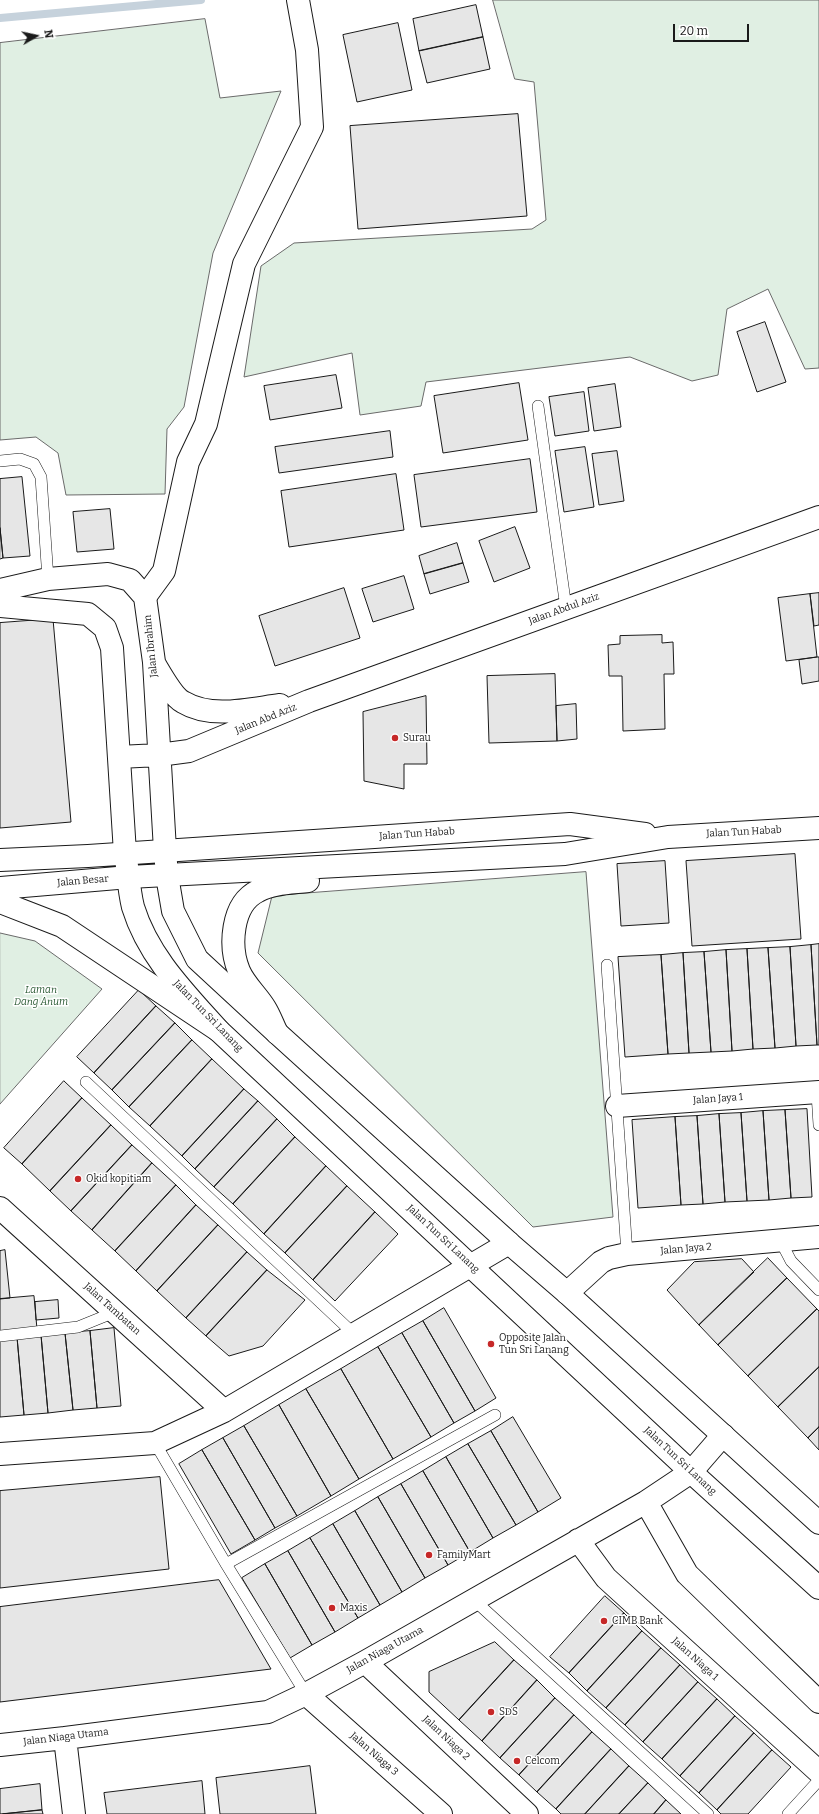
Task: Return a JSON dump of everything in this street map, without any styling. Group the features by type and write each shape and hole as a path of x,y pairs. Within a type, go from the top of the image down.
{"main road":[{"path":"0,590 48,579 108,574 130,580 146,597 164,571 188,462 206,424 244,264 312,127 308,50 298,0"},
{"name":"Jalan Abdul Aziz","path":"309,701 819,517"},
{"name":"Jalan Ibrahim","path":"146,597 154,662 165,850"},
{"path":"0,606 88,614 105,628 112,648 126,853"},
{"name":"Jalan Abd Aziz","path":"154,662 164,680 182,702 205,710 233,711 309,701"},
{"name":"Jalan Abd Aziz","path":"119,757 159,755 189,751 309,701"},
{"name":"Jalan Tun Habab","path":"165,850 570,824 668,837"},
{"name":"Jalan Tun Habab","path":"167,876 565,854 668,837 819,828"},
{"path":"0,860 165,850 167,876 173,911 197,959 819,1523"},
{"name":"Jalan Tun Sri Lanang","path":"126,853 133,906 147,942 174,981 218,1030 691,1472 819,1588"},
{"path":"277,1033 266,1009 246,983 239,971 234,947 236,924 239,913 244,904 249,896 265,887 311,881 376,865"},
{"name":"Jalan Besar","path":"0,888 167,876"},
{"path":"0,902 62,926 218,1030"},
{"name":"Jalan Jaya 1","path":"617,1106 818,1092"},
{"name":"Jalan Tambatan","path":"0,1208 224,1411"},
{"name":"Jalan Jaya 2","path":"567,1293 601,1262 609,1258 627,1254 819,1237"},
{"path":"0,1454 155,1443 224,1411 509,1243"},
{"name":"Jalan Niaga Utama","path":"0,1745 268,1712 306,1694 364,1662 646,1502 691,1472 723,1435"},
{"path":"646,1502 687,1574 819,1702"},
{"name":"Jalan Niaga 1","path":"578,1540 606,1578 819,1772"},
{"name":"Jalan Niaga 2","path":"364,1662 527,1814"},
{"name":"Jalan Niaga 3","path":"306,1694 440,1814"},
{"path":"65,1738 74,1814"}],"lane":[{"path":"538,406 566,608"},
{"path":"0,461 20,460 34,464 41,477 48,579"},
{"path":"607,965 627,1254"},
{"path":"86,1082 354,1334"},
{"path":"818,1092 819,1126"},
{"path":"780,1240 791,1260 819,1290"},
{"path":"0,1336 78,1327 115,1312"},
{"path":"226,1564 496,1415"},
{"path":"155,1443 226,1564 306,1694"},
{"path":"474,1600 708,1814"},
{"path":"788,1814 819,1780"}],"green space":[{"path":"493,0 819,0 819,368 805,369 768,289 727,309 718,375 692,381 630,357 426,382 421,406 360,415 352,353 244,377 261,266 294,243 532,229 546,220 534,82 515,79"},
{"path":"205,19 220,98 281,91 213,253 184,407 167,429 165,494 66,495 58,453 36,437 0,440 0,43"},
{"path":"586,872 613,1217 533,1227 258,953 272,896"},
{"name":"Laman Dang Anum","path":"0,933 35,941 102,989 0,1104"}],"building":[{"path":"476,5 483,37 419,51 413,19"},
{"path":"398,23 412,90 357,102 343,35"},
{"path":"483,37 490,69 427,83 419,51"},
{"path":"518,114 527,216 358,229 350,126"},
{"path":"765,322 786,382 757,392 737,332"},
{"path":"336,375 342,408 270,420 264,386"},
{"path":"519,383 528,440 443,453 434,396"},
{"path":"615,384 621,427 594,431 588,388"},
{"path":"584,392 589,431 555,436 549,397"},
{"path":"390,431 393,457 279,473 275,447"},
{"path":"585,447 594,507 564,512 555,451"},
{"path":"617,451 624,501 599,505 592,454"},
{"path":"530,459 537,512 421,527 414,475"},
{"path":"396,474 404,530 289,547 281,491"},
{"path":"22,477 30,556 3,558 0,528 0,479"},
{"path":"110,509 114,549 77,552 73,512"},
{"path":"515,527 530,568 494,582 479,541"},
{"path":"0,528 3,558 0,559"},
{"path":"457,543 463,563 424,574 419,556"},
{"path":"463,563 469,582 430,594 424,574"},
{"path":"404,576 414,609 373,622 362,589"},
{"path":"344,588 360,638 275,666 259,616"},
{"path":"819,593 819,625 814,626 810,594"},
{"path":"810,594 817,657 786,661 778,598"},
{"path":"53,619 71,822 0,828 0,623"},
{"path":"662,635 662,643 673,642 674,674 664,674 665,729 623,731 622,676 609,676 608,645 620,644 620,636"},
{"path":"819,657 819,681 802,684 799,660"},
{"path":"555,674 557,741 489,743 487,676"},
{"name":"Surau","path":"426,696 427,764 404,764 404,789 364,781 363,712"},
{"path":"576,704 577,739 557,741 556,706"},
{"path":"795,854 801,939 692,946 686,861"},
{"path":"665,861 669,923 621,926 617,864"},
{"path":"819,944 819,1045 817,1045 811,945"},
{"path":"811,945 817,1045 796,1046 790,947"},
{"path":"790,947 796,1046 775,1048 768,948"},
{"path":"768,948 775,1048 753,1049 747,949"},
{"path":"747,949 753,1049 732,1051 726,950"},
{"path":"726,950 732,1051 711,1052 704,952"},
{"path":"704,952 711,1052 689,1053 683,953"},
{"path":"683,953 689,1053 668,1054 661,955"},
{"path":"661,955 668,1054 625,1057 618,957"},
{"path":"139,990 156,1006 94,1073 77,1057"},
{"path":"156,1006 175,1023 112,1090 94,1073"},
{"path":"175,1023 192,1040 129,1107 112,1090"},
{"path":"192,1040 212,1059 150,1126 129,1107"},
{"path":"212,1059 244,1089 182,1156 150,1126"},
{"path":"64,1081 82,1098 22,1164 4,1148"},
{"path":"244,1089 258,1101 195,1169 182,1156"},
{"path":"82,1098 111,1125 50,1191 22,1164"},
{"path":"258,1101 277,1119 214,1187 195,1169"},
{"path":"807,1109 812,1197 791,1198 785,1110"},
{"path":"785,1110 791,1198 769,1200 763,1111"},
{"path":"763,1111 769,1200 747,1201 741,1113"},
{"path":"741,1113 747,1201 725,1202 719,1114"},
{"path":"719,1114 725,1202 703,1204 697,1116"},
{"path":"697,1116 703,1204 681,1205 675,1117"},
{"path":"675,1117 681,1205 638,1208 632,1120"},
{"path":"277,1119 295,1137 233,1204 214,1187"},
{"path":"111,1125 132,1145 71,1211 50,1191"},
{"path":"295,1137 326,1166 264,1234 233,1204"},
{"path":"132,1145 152,1163 92,1230 71,1211"},
{"path":"152,1163 176,1185 115,1251 92,1230"},
{"path":"326,1166 347,1186 285,1253 264,1234"},
{"path":"176,1185 196,1205 136,1271 115,1251"},
{"path":"347,1186 375,1212 313,1280 285,1253"},
{"path":"196,1205 218,1225 157,1291 136,1271"},
{"path":"375,1212 398,1234 335,1301 313,1280"},
{"path":"218,1225 247,1252 186,1318 157,1291"},
{"path":"5,1250 10,1298 0,1299 0,1251"},
{"path":"247,1252 267,1270 206,1336 186,1318"},
{"path":"768,1258 787,1278 718,1345 699,1325"},
{"path":"742,1259 754,1272 699,1325 667,1290 694,1262"},
{"path":"267,1270 305,1300 263,1346 229,1356 206,1336"},
{"path":"787,1278 817,1309 748,1376 718,1345"},
{"path":"34,1296 37,1329 0,1332 0,1299"},
{"path":"58,1300 59,1318 36,1320 35,1302"},
{"path":"444,1308 496,1398 475,1411 423,1321"},
{"path":"817,1309 819,1311 819,1367 778,1407 748,1376"},
{"path":"423,1321 475,1411 454,1423 402,1333"},
{"path":"114,1328 121,1406 97,1408 90,1331"},
{"path":"90,1331 97,1408 73,1410 65,1333"},
{"path":"65,1333 73,1410 48,1413 41,1335"},
{"path":"402,1333 454,1423 431,1437 378,1347"},
{"path":"41,1335 48,1413 24,1415 17,1337"},
{"path":"17,1337 24,1415 0,1417 0,1339"},
{"path":"378,1347 431,1437 393,1459 341,1369"},
{"path":"819,1367 819,1427 808,1438 778,1407"},
{"path":"341,1369 393,1459 359,1479 306,1389"},
{"path":"306,1389 359,1479 331,1496 279,1405"},
{"path":"279,1405 331,1496 297,1516 244,1426"},
{"path":"513,1417 561,1498 538,1512 491,1431"},
{"path":"244,1426 297,1516 275,1528 223,1438"},
{"path":"819,1427 819,1450 808,1438"},
{"path":"491,1431 538,1512 516,1525 468,1444"},
{"path":"223,1438 275,1528 255,1540 202,1450"},
{"path":"468,1444 516,1525 493,1538 446,1457"},
{"path":"202,1450 255,1540 231,1554 179,1464"},
{"path":"446,1457 493,1538 470,1552 423,1471"},
{"path":"423,1471 470,1552 448,1565 401,1484"},
{"path":"160,1477 169,1569 0,1588 0,1491"},
{"path":"401,1484 448,1565 425,1578 378,1497"},
{"path":"378,1497 425,1578 402,1592 355,1511"},
{"path":"355,1511 402,1592 380,1605 333,1524"},
{"path":"333,1524 380,1605 358,1618 310,1538"},
{"path":"310,1538 358,1618 335,1632 288,1551"},
{"path":"288,1551 335,1632 312,1645 265,1564"},
{"path":"265,1564 312,1645 290,1658 242,1578"},
{"path":"219,1580 271,1669 0,1702 0,1607"},
{"path":"605,1596 624,1613 569,1673 550,1657"},
{"path":"624,1613 642,1631 587,1691 569,1673"},
{"path":"642,1631 661,1648 606,1708 587,1691"},
{"path":"495,1642 514,1660 459,1720 429,1692 429,1672"},
{"path":"661,1648 680,1665 625,1725 606,1708"},
{"path":"514,1660 537,1680 482,1741 459,1720"},
{"path":"680,1665 698,1682 643,1742 625,1725"},
{"path":"537,1680 555,1698 500,1758 482,1741"},
{"path":"698,1682 717,1699 662,1759 643,1742"},
{"path":"555,1698 574,1715 519,1775 500,1758"},
{"path":"717,1699 735,1716 680,1776 662,1759"},
{"path":"574,1715 592,1732 537,1792 519,1775"},
{"path":"735,1716 754,1733 699,1793 680,1776"},
{"path":"592,1732 611,1749 556,1809 537,1792"},
{"path":"754,1733 772,1750 717,1810 699,1793"},
{"path":"611,1749 629,1766 585,1814 561,1814 556,1809"},
{"path":"772,1750 791,1767 748,1814 721,1814 717,1810"},
{"path":"310,1766 316,1814 220,1814 216,1778"},
{"path":"629,1766 648,1783 619,1814 585,1814"},
{"path":"202,1781 205,1814 107,1814 104,1793"},
{"path":"648,1783 666,1800 654,1814 619,1814"},
{"path":"40,1784 42,1810 0,1814 0,1789"},
{"path":"666,1800 681,1814 654,1814"},
{"path":"42,1810 43,1814 3,1814"}],"waterway":[{"path":"0,18 201,0"}],"place":[{"name":"Surau","path":"395,738"},
{"name":"Okid kopitiam","path":"78,1179"},
{"name":"Opposite Jalan Tun Sri Lanang","path":"491,1344"},
{"name":"FamilyMart","path":"429,1555"},
{"name":"Maxis","path":"332,1608"},
{"name":"CIMB Bank","path":"604,1621"},
{"name":"SDS","path":"491,1712"},
{"name":"Celcom","path":"517,1761"}]}
